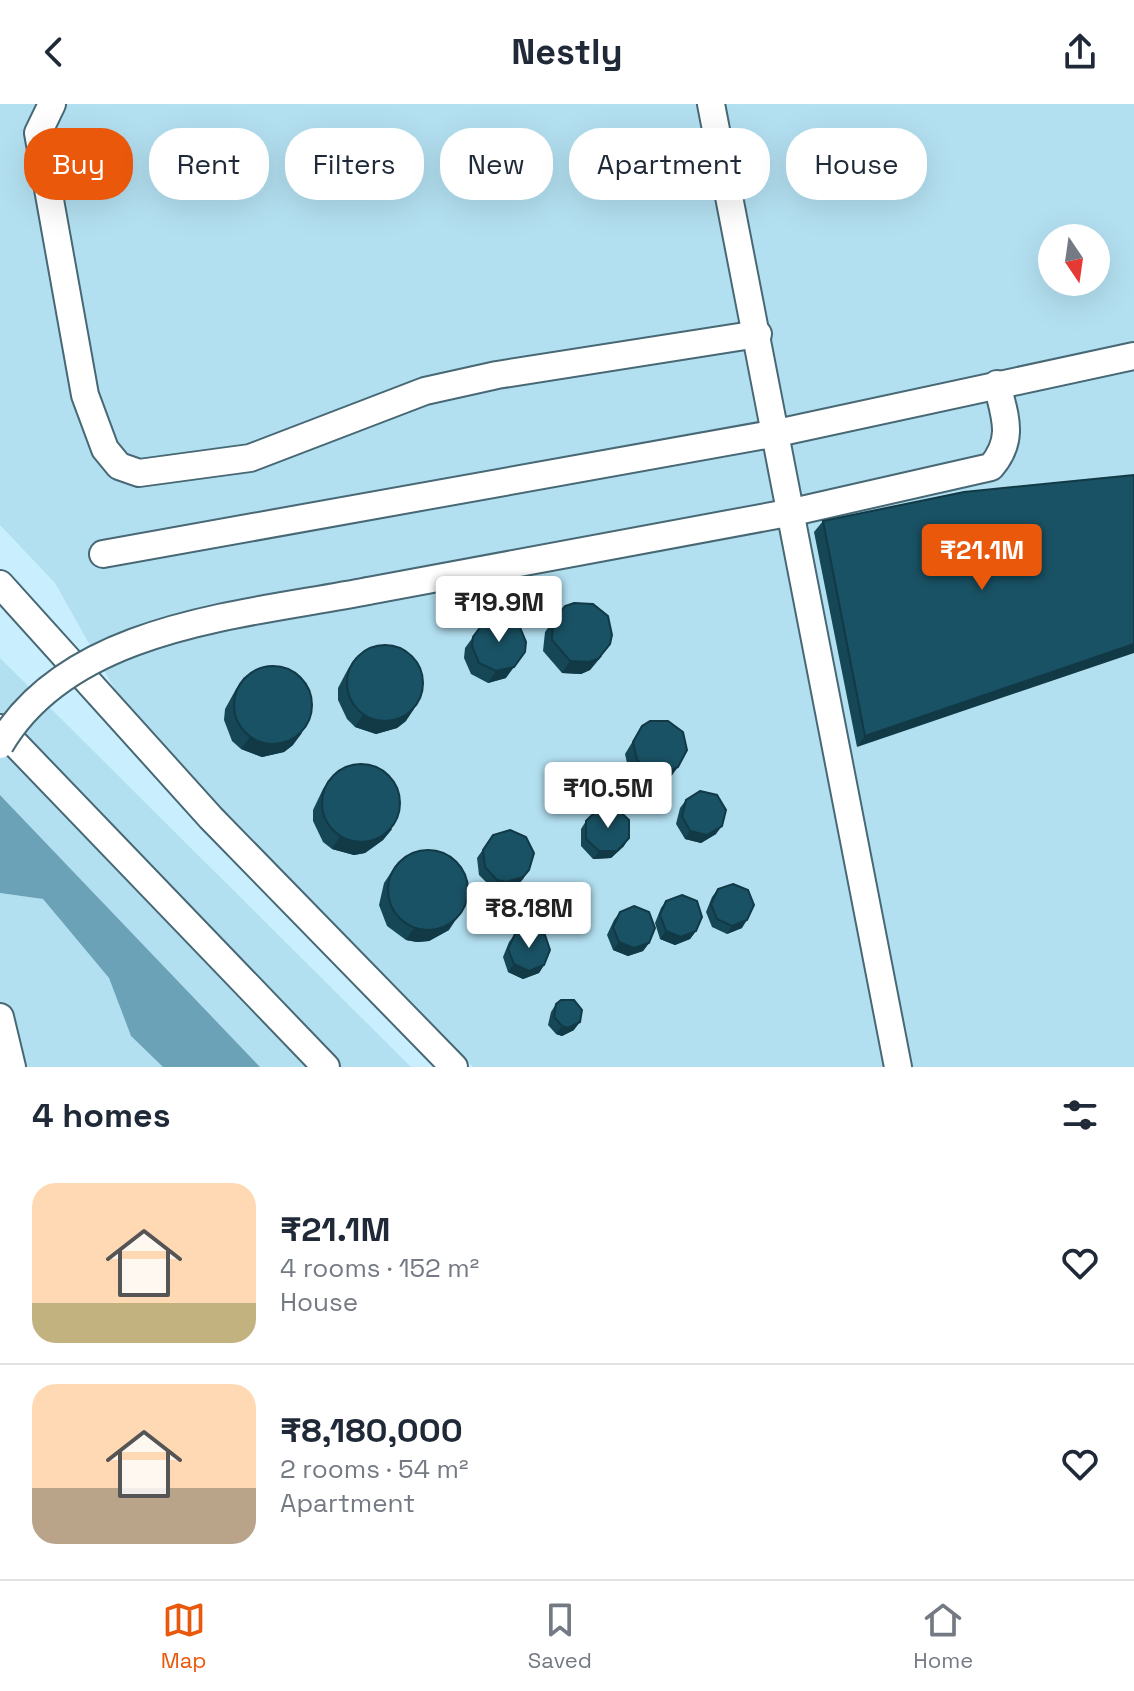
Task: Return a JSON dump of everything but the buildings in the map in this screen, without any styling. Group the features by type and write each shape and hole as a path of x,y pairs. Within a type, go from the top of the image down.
{"lane":[{"path":"52,104 38,133 85,395 105,449 119,466 139,473 250,458 425,391 482,378 758,334"},
{"path":"711,104 793,512 898,1067"},
{"path":"103,554 777,433 1134,356"},
{"path":"0,745 13,723 42,693 72,671 118,647 166,631 793,512 991,467 1002,453 1009,433 997,384"},
{"path":"0,584 211,818 454,1067"},
{"path":"0,728 326,1067"},
{"path":"0,1017 12,1067"}],"shaded area":[{"path":"0,104 1134,104 1134,1067 473,1067 127,711 55,583 0,525"},
{"path":"0,658 411,1067 260,1067 0,795"},
{"path":"0,795 260,1067 163,1067 131,1036 109,978 43,899 0,893"},
{"path":"0,893 43,899 109,978 131,1036 163,1067 0,1067"}]}
